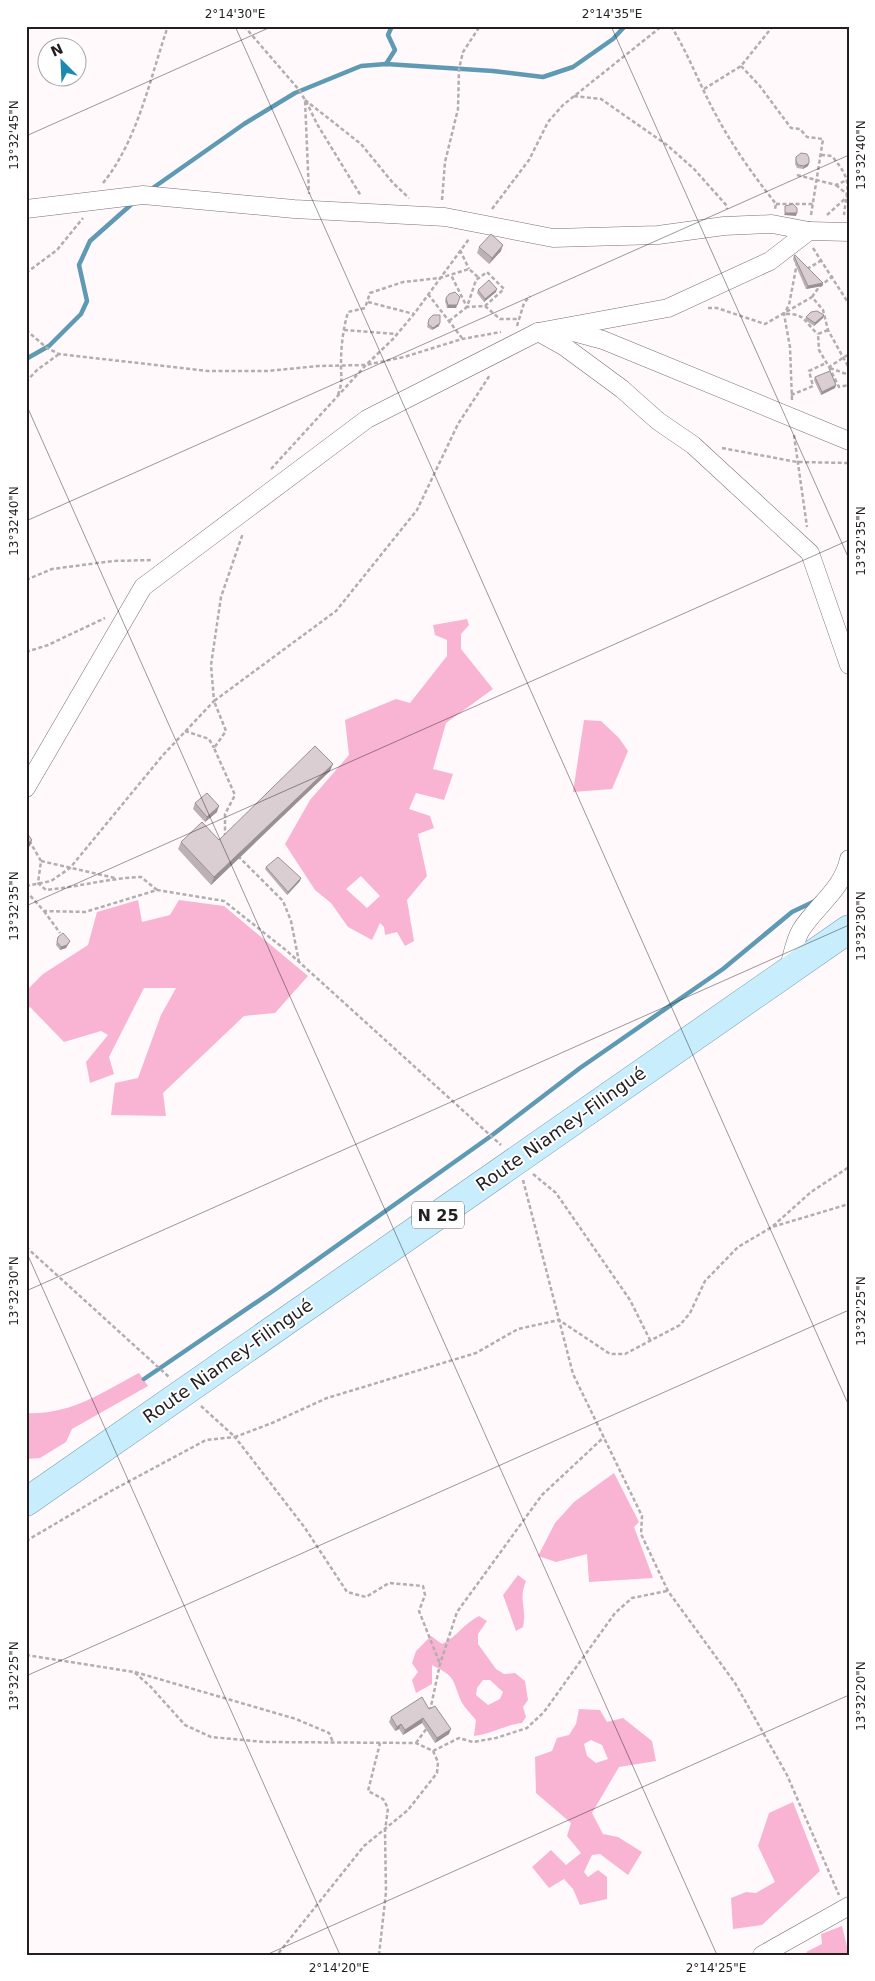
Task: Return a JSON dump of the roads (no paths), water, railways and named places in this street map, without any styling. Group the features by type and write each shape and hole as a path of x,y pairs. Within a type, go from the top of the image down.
{"main road":[{"name":"Route Niamey-Filingué","path":"26,1502 849,929"}],"street":[{"path":"26,209 143,196 312,210 435,216 553,238 658,235 724,226 772,224 807,235 845,232"},
{"path":"26,788 143,587 367,419 506,350 522,338 538,332 674,306 770,262 807,235"},
{"path":"560,328 603,340 849,441"},
{"path":"538,332 565,347 622,388 658,421 692,445 810,553 849,665"},
{"path":"788,971 800,930 831,894 847,868 849,860"},
{"path":"762,1955 847,1908"}],"waterway":[{"path":"386,64 395,50 388,35 392,26"},
{"path":"150,190 244,124 295,93 361,66 386,64 493,71 543,77 573,67 613,39 625,26"},
{"path":"26,359 49,346 81,314 87,301 79,265 90,241 134,202"},
{"path":"144,1379 273,1291 491,1136 580,1068 723,969 792,912 815,901"}]}
